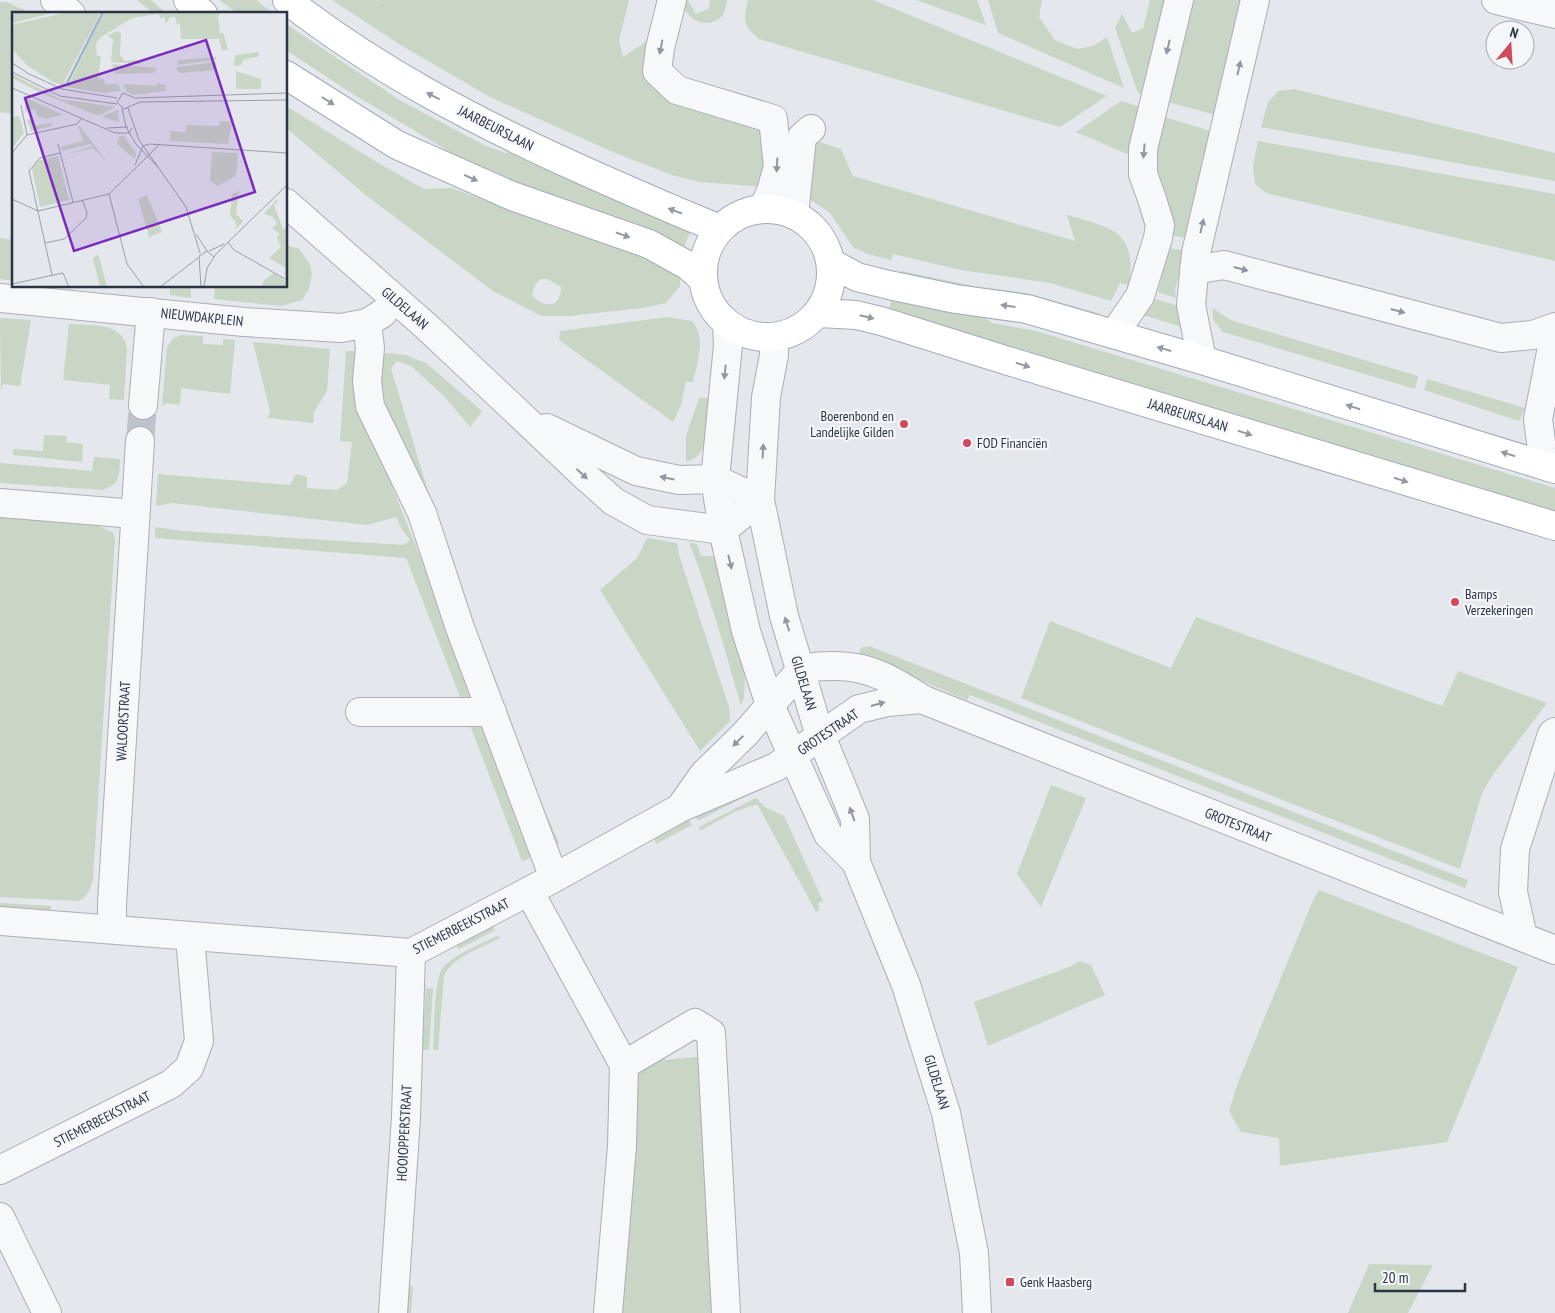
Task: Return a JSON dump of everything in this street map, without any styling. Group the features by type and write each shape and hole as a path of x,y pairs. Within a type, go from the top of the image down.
{"main road":[{"path":"188,0 201,12"},
{"name":"JAARBEURSLAAN","path":"287,0 314,21 420,90 530,146 664,207 720,229"},
{"path":"288,77 397,145 512,196 649,244 687,265 703,279"},
{"path":"762,209 779,210 794,215 808,223 827,248 831,264 832,281 819,313 806,325 791,334 774,337 757,337 741,333 727,324 713,309 708,299 703,279 704,261 707,252 720,229 732,219 747,212 762,209"},
{"path":"831,264 857,276 889,286 956,299 1027,309 1202,360 1552,468"},
{"name":"JAARBEURSLAAN","path":"819,313 856,315 881,321 1023,366 1555,526"}],"street":[{"path":"55,0 69,12"},
{"path":"672,0 660,48 657,71 677,90 773,119 778,167 771,191 762,209"},
{"path":"1114,334 1140,296 1160,225 1143,174 1143,149 1179,0"},
{"path":"1202,360 1191,305 1196,253 1254,0"},
{"path":"1496,0 1555,14"},
{"path":"794,215 802,137 811,128"},
{"name":"GILDELAAN","path":"288,205 428,327 613,501 647,520 723,530"},
{"path":"1194,270 1224,265 1501,338 1534,335 1555,327"},
{"name":"NIEUWDAKPLEIN","path":"0,298 244,322 341,328 367,323 381,315 397,301"},
{"path":"143,405 151,312"},
{"path":"367,323 370,348 367,381 370,406 422,513 460,628 554,878"},
{"name":"GILDELAAN","path":"727,324 728,345 715,479 723,530 746,631 770,705 828,834 856,862"},
{"path":"1552,468 1542,450 1538,419 1555,332"},
{"name":"GILDELAAN","path":"774,337 774,355 766,397 760,500 784,616 821,735 855,819 856,862 906,985 946,1113 974,1253 978,1313"},
{"name":"GILDELAAN","path":"522,415 636,471 679,480 715,479 760,500"},
{"name":"WALOORSTRAAT","path":"112,929 140,441"},
{"path":"723,530 760,500"},
{"path":"0,503 135,514"},
{"name":"GROTESTRAAT","path":"801,670 813,666 852,666 882,675 922,699 1555,950"},
{"path":"770,705 801,670"},
{"name":"GROTESTRAAT","path":"792,756 859,709 888,702 922,699"},
{"name":"STIEMERBEEKSTRAAT","path":"680,808 704,774 745,734 770,705"},
{"path":"360,712 492,712"},
{"path":"1523,937 1512,892 1515,849 1552,734 1555,732"},
{"name":"STIEMERBEEKSTRAAT","path":"0,921 410,953 554,878 680,808 776,767 792,756"},
{"path":"529,891 624,1065 622,1146 608,1313"},
{"name":"STIEMERBEEKSTRAAT","path":"0,1170 171,1084 189,1068 199,1041 190,937"},
{"name":"HOOIOPPERSTRAAT","path":"393,1313 406,1117 410,953"},
{"path":"624,1065 695,1023 711,1033 726,1313"},
{"path":"0,1217 47,1313"}],"green space":[{"path":"137,0 151,0 165,12 152,12"},
{"path":"219,0 256,0 271,12 235,12"},
{"path":"332,0 629,0 619,40 623,57 650,39 645,70 761,127 767,171 764,187 699,182 672,175 615,153 490,97 399,44"},
{"path":"682,0 688,0 696,14 708,9 710,0 727,0 723,15 717,20 704,23 692,18 687,13 683,7"},
{"path":"748,0 873,0 1107,96 1060,127 759,39 747,26 745,13"},
{"path":"916,0 977,0 986,25"},
{"path":"988,0 1042,0 1039,17 1055,40 1077,49 1093,46 1107,37 1124,88 998,33"},
{"path":"1150,0 1167,0 1144,95 1138,93 1115,28 1122,14 1132,33 1143,28"},
{"path":"1188,0 1243,0 1216,115 1164,101"},
{"path":"0,2 7,2 28,12 12,12 12,114 0,112"},
{"path":"288,25 401,101 486,146 506,153 517,151 606,197 692,228 683,250 452,161 445,149 348,91 288,51"},
{"path":"1294,89 1555,153 1555,181 1261,127 1268,102 1278,91"},
{"path":"1121,101 1144,108 1132,156 1076,132"},
{"path":"288,107 424,189 452,188 486,201 538,216 680,270 680,286 666,303 642,308 570,316 541,316 493,291 367,196 288,130","holes":["541,279 547,279 561,287 558,299 551,304 542,303 532,295 535,285"]},
{"path":"1161,116 1214,132 1189,239 1172,235 1150,157"},
{"path":"810,139 841,149 853,176 1075,241 1067,215 1109,228 1125,242 1129,253 1129,285 1120,283 1111,301 1050,283 961,270 893,254 891,260 867,254 853,247 830,213 805,196"},
{"path":"1258,141 1555,194 1555,261 1266,193 1255,184 1253,166"},
{"path":"0,238 12,240 12,281 0,279"},
{"path":"288,246 299,249 310,264 312,274 309,289 302,300 281,306 214,299 215,288 288,288"},
{"path":"1169,248 1186,251 1175,289 1176,298 1158,292"},
{"path":"901,271 974,286 1027,293 1101,314 1090,317 900,279"},
{"path":"170,288 191,288 191,298 170,295"},
{"path":"892,296 979,313 992,323 1036,331 1555,488 1555,511 996,342 987,347 888,314"},
{"path":"1152,298 1178,306 1189,329 1133,312"},
{"path":"1213,308 1230,320 1418,376 1415,389 1223,332 1213,320"},
{"path":"668,317 692,321 697,328 700,343 693,382 686,382 681,405 673,422 559,340 560,331"},
{"path":"0,318 31,320 20,386 3,384 1,393"},
{"path":"69,324 95,325 112,329 124,339 127,347 124,400 109,399 110,385 63,380"},
{"path":"181,335 203,336 203,344 223,345 223,339 235,340 230,394 181,388 180,405 167,403 162,406 167,347 173,338"},
{"path":"253,342 330,349 327,391 314,412 313,423 268,418 270,411"},
{"path":"346,351 360,351 362,411 480,706 462,702 406,558 155,538 155,527 183,531 404,545 410,540 396,517 367,525 173,503 156,506 158,474 290,485 296,474 307,477 307,488 337,490 347,483 352,442 340,441"},
{"path":"376,352 405,355 426,363 482,411 470,427 444,396 411,366 397,361 391,368 440,531 522,759 559,843 552,846 383,415"},
{"path":"1427,379 1525,408 1519,421 1424,390"},
{"path":"699,398 712,398 707,435 699,454 686,462 686,436"},
{"path":"44,435 67,436 66,442 83,444 82,462 13,455 13,449 43,451"},
{"path":"94,457 120,459 116,482 103,490 0,483 0,463 92,471"},
{"path":"0,516 95,524 113,533 115,539 93,878 88,892 78,901 0,897"},
{"path":"647,538 677,543 679,555 729,707 730,721 700,751 600,590 637,558"},
{"path":"689,542 697,544 701,556 713,556 721,569 745,679 744,697 741,706 720,633"},
{"path":"1196,617 1442,706 1458,671 1547,703 1492,776 1482,793 1460,869 1021,698 1050,621 1171,668"},
{"path":"869,646 1468,880 1465,888 970,695 967,700 859,654 861,648"},
{"path":"468,720 487,721 535,856 522,861"},
{"path":"1051,785 1086,798 1041,907 1017,874"},
{"path":"749,791 756,791 698,821 696,816"},
{"path":"756,798 765,807 784,816 823,901 818,903 820,910 816,912 757,804 734,812 700,831 699,827"},
{"path":"689,819 692,825 656,844 654,839"},
{"path":"1319,890 1518,967 1447,1142 1280,1166 1279,1138 1241,1132 1229,1111 1238,1082"},
{"path":"0,903 51,906 51,914 0,910"},
{"path":"492,924 495,930 459,949 455,944"},
{"path":"499,935 500,938 477,949 455,963 444,975 438,1050 433,1050 437,984 442,969 460,954"},
{"path":"1080,961 1091,965 1105,995 988,1046 974,1002 1069,967"},
{"path":"426,988 433,989 429,1050 422,1050"},
{"path":"660,1053 665,1060 705,1056 723,1313 619,1313 629,1069"},
{"path":"1369,1264 1433,1265 1408,1313 1348,1313"},
{"path":"406,1286 413,1286 411,1313 404,1313"}],"tunnel":[{"path":"140,441 143,405"}],"place":[{"name":"Boerenbond en Landelijke Gilden","path":"904,424"},
{"name":"FOD Financiën","path":"967,443"},
{"name":"Bamps Verzekeringen","path":"1455,602"},
{"name":"Genk Haasberg","path":"1010,1282"}]}
